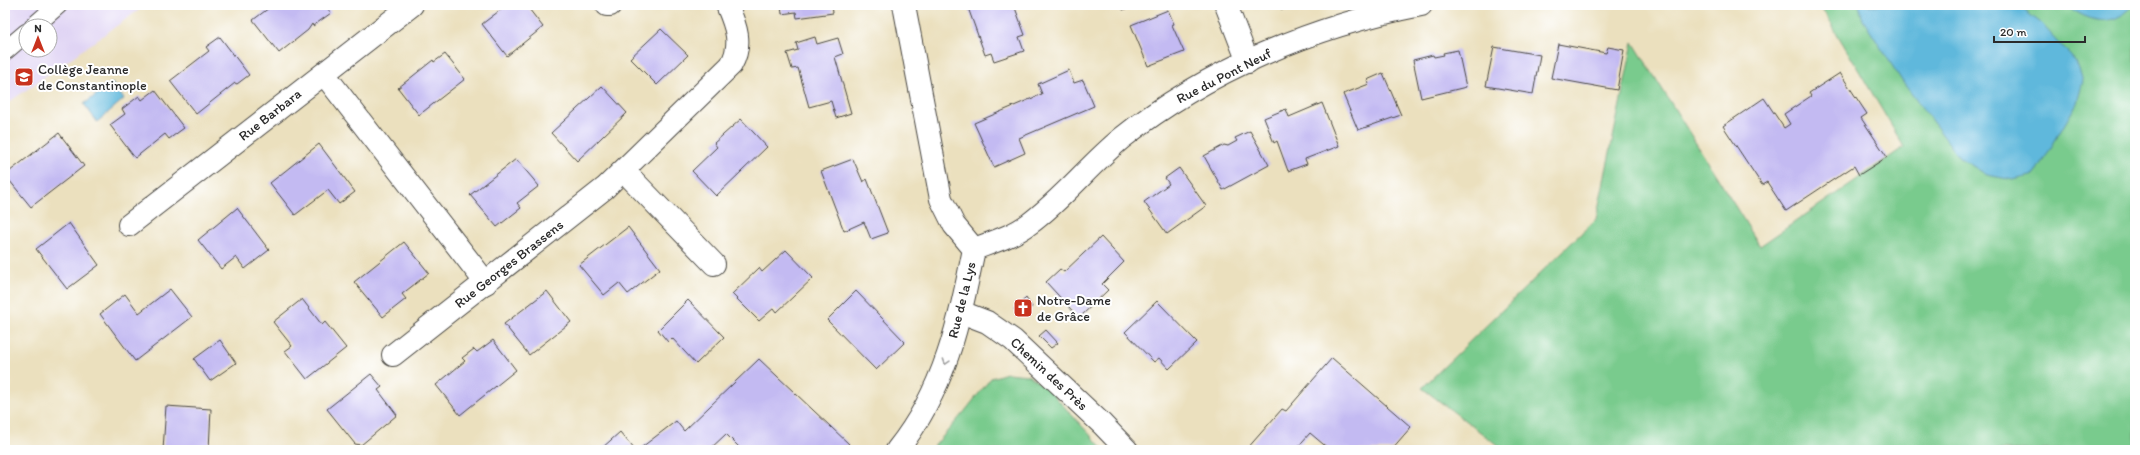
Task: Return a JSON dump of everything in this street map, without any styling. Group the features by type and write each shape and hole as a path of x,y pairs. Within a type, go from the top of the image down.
{"street":[{"name":"Rue Barbara","path":"129,225 412,5"},
{"name":"Rue Georges Brassens","path":"393,355 486,283 624,171 731,65 736,57 738,36 727,5"},
{"name":"Rue de la Lys","path":"897,450 920,420 940,380 961,312 974,249 954,225 941,199 904,5"},
{"path":"1226,5 1248,62"},
{"name":"Rue du Pont Neuf","path":"974,249 1000,239 1028,225 1043,213 1099,159 1145,120 1194,88 1248,62 1309,36 1341,25 1421,5"},
{"path":"324,74 486,283"},
{"path":"624,171 714,264"},
{"name":"Chemin des Près","path":"961,312 987,322 1014,340 1098,419 1127,450"}],"lane":[{"path":"43,18 58,5"},
{"path":"5,51 18,40"}],"shaded area":[{"name":"Collège Jeanne de Constantinople","path":"5,5 146,5 5,105"}],"green space":[{"path":"1820,5 2135,5 2135,450 1504,450 1422,388 1596,219 1633,42 1760,246 1904,147"},
{"path":"1007,373 1028,375 1048,389 1104,450 931,450 991,378"}],"water":[{"path":"1859,5 2017,5 2041,23 2076,62 2083,81 2077,103 2035,175 2013,180 1987,175 1960,158 1904,84 1863,20"},
{"path":"2066,5 2134,5 2126,13 2117,18 2100,20 2083,16"},
{"path":"112,83 124,99 97,122 84,104"}],"building":[{"path":"273,5 325,5 331,13 313,26 312,24 308,30 279,53 253,20"},
{"path":"507,5 526,5 543,27 507,56 482,24"},
{"path":"781,5 832,5 833,13 797,18 796,12 782,14"},
{"path":"967,5 1014,5 1025,35 1019,37 1024,51 994,61 991,53 985,55"},
{"path":"1121,5 1135,5 1123,10"},
{"path":"1280,5 1294,5 1282,10"},
{"path":"1168,10 1174,24 1172,25 1184,52 1148,66 1131,25"},
{"path":"661,29 688,55 657,85 630,58"},
{"path":"220,37 249,75 237,84 235,83 196,114 170,81 209,51 206,47"},
{"path":"815,37 817,44 838,38 843,54 835,57 851,113 836,118 831,101 809,107 798,68 792,69 787,53 798,50 796,43"},
{"path":"1558,44 1606,53 1608,47 1624,50 1617,90 1551,78"},
{"path":"1494,47 1540,55 1533,94 1486,86"},
{"path":"1458,50 1466,87 1421,98 1413,60 1433,55 1434,57 1444,55 1443,53"},
{"path":"445,54 465,79 419,115 398,88 433,60 434,62"},
{"path":"1069,70 1074,83 1083,80 1094,106 1019,138 1025,153 994,167 974,123 1042,94 1038,84"},
{"path":"1383,73 1401,115 1358,130 1343,94 1369,84 1367,80"},
{"path":"1840,73 1867,114 1861,118 1887,157 1859,175 1854,166 1786,211 1767,182 1762,185 1723,126 1764,98 1784,128 1790,124 1784,114 1811,96 1809,93"},
{"path":"602,86 627,113 577,161 551,133"},
{"path":"155,90 184,128 169,139 165,134 135,158 110,125 125,114 122,109 139,96 142,100"},
{"path":"1322,103 1339,146 1305,159 1307,164 1288,171 1277,141 1274,143 1264,118 1286,109 1289,117"},
{"path":"741,119 767,147 716,196 692,171 717,147 714,143"},
{"path":"1250,131 1269,165 1223,190 1204,156 1224,145 1228,146 1237,141 1235,138"},
{"path":"59,133 84,166 31,207 5,175"},
{"path":"319,144 355,192 339,204 328,190 295,215 270,183"},
{"path":"516,159 539,186 517,203 521,208 497,227 470,195"},
{"path":"853,159 863,182 867,179 888,233 871,239 864,222 844,231 821,171"},
{"path":"1179,168 1206,206 1167,234 1144,202 1169,184 1165,178"},
{"path":"237,208 269,250 245,269 236,257 221,269 198,240"},
{"path":"69,223 99,265 67,289 36,249"},
{"path":"628,227 660,269 628,294 619,283 604,295 579,265"},
{"path":"1101,237 1124,262 1102,284 1108,290 1079,318 1046,282 1060,269 1064,272"},
{"path":"404,242 429,273 402,294 406,299 383,317 354,282"},
{"path":"786,250 813,278 777,312 774,308 759,321 732,294 759,268 762,272"},
{"path":"170,289 192,317 135,361 100,314 125,294 139,313"},
{"path":"547,291 571,322 529,355 504,324"},
{"path":"856,291 905,342 876,370 827,320"},
{"name":"Notre-Dame de Grâce","path":"1026,298 1032,307 1020,316 1014,309"},
{"path":"302,299 322,325 325,322 346,348 307,379 285,351 292,346 273,322"},
{"path":"688,300 724,337 696,364 672,338 668,342 658,330"},
{"path":"1157,301 1197,342 1169,369 1159,358 1154,362 1125,332"},
{"path":"1046,330 1058,343 1051,348 1039,336"},
{"path":"220,340 236,363 210,381 194,359"},
{"path":"493,340 516,370 460,415 436,385 465,361 462,358 474,349 477,352"},
{"path":"1332,358 1411,427 1391,450 1330,450 1310,433 1295,450 1246,450 1282,409 1286,411"},
{"path":"759,359 849,444 844,450 742,450 726,434 709,450 638,450 676,421 684,431"},
{"path":"371,374 382,387 378,390 397,415 361,445 355,444 327,409"},
{"path":"166,406 211,409 209,450 163,450"},
{"path":"620,432 635,450 604,450 602,448"}],"place":[{"name":"Collège Jeanne de Constantinople","path":"24,77"},
{"name":"Notre-Dame de Grâce","path":"1023,308"}]}
